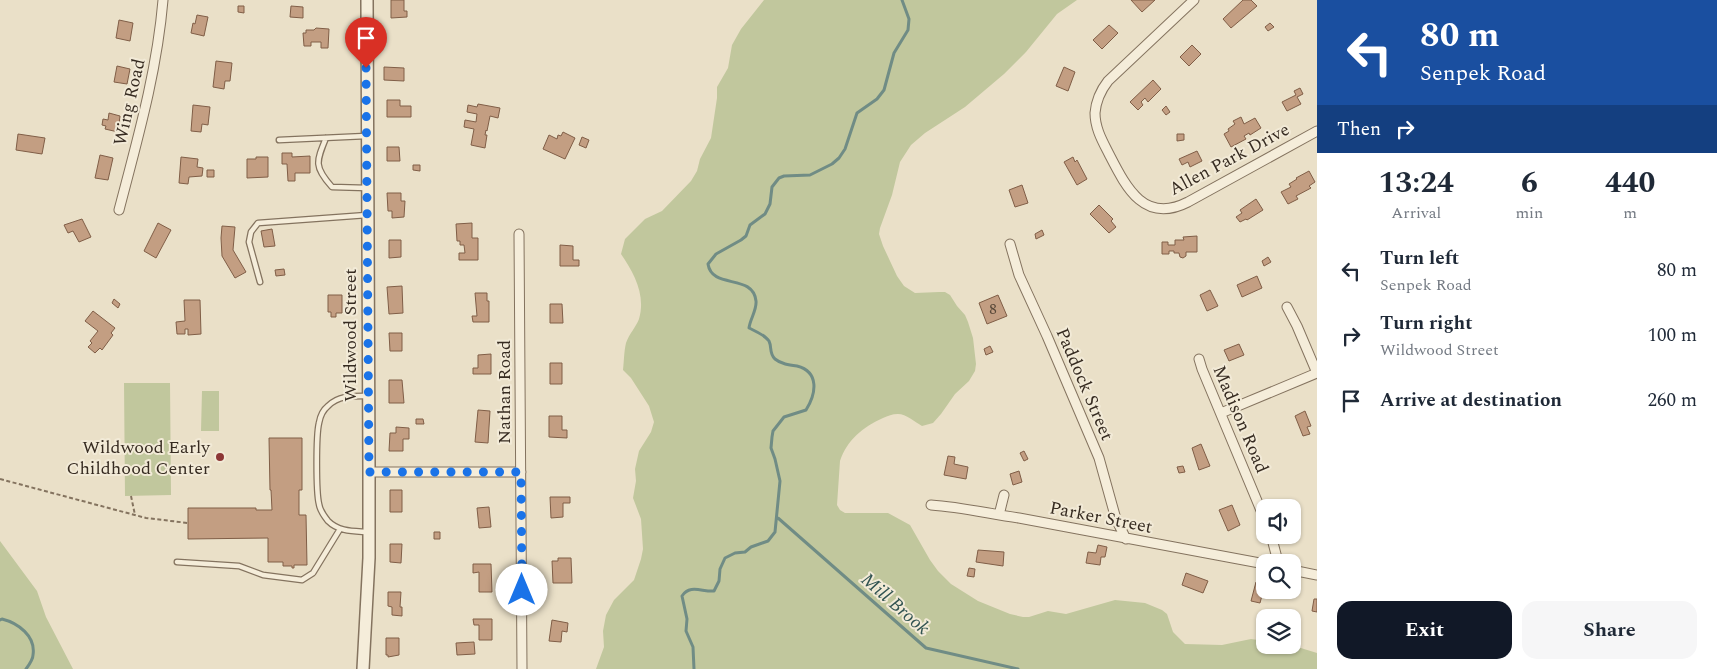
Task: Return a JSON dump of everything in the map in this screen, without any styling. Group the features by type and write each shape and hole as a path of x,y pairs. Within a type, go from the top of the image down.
{"street":[{"name":"Wing Road","path":"119,210 152,78 158,48 163,0"},
{"name":"Wildwood Street","path":"363,669 369,532 366,0"},
{"name":"Allen Park Drive","path":"1194,0 1108,81 1097,102 1096,119 1101,138 1133,195 1152,207 1163,209 1178,206 1317,131"},
{"name":"Nathan Road","path":"519,234 522,669"},
{"name":"Paddock Street","path":"1010,244 1019,275 1099,458 1116,519 1126,539"},
{"path":"1221,413 1317,373 1287,307"},
{"name":"Madison Road","path":"1199,359 1256,499"},
{"path":"369,472 521,472"},
{"path":"999,515 1004,495"},
{"name":"Parker Street","path":"931,505 955,507 1019,518 1256,562"},
{"path":"1301,572 1317,575"}],"lane":[{"path":"279,140 366,136"},
{"path":"326,138 319,156 318,168 326,180 332,187 366,188"},
{"path":"260,282 249,242 251,232 258,223 367,215"},
{"path":"368,396 348,396 335,400 325,409 319,422 318,500 325,517 340,529 369,532"},
{"path":"178,562 239,566 262,575 302,580 313,573 340,529"}],"path":[{"path":"0,479 155,521 188,523"},
{"path":"131,496 136,516"}],"green space":[{"path":"764,0 1077,0 1057,14 1026,52 1004,74 965,107 925,133 911,145 900,162 892,195 880,228 879,234 883,246 897,276 904,286 915,293 945,292 950,295 965,315 973,338 975,371 969,381 955,394 933,423 922,426 904,415 894,414 862,430 851,441 840,461 837,505 845,513 888,513 910,525 930,560 951,584 978,601 1010,614 1029,617 1048,611 1066,614 1115,600 1145,603 1167,614 1173,632 1185,644 1222,645 1251,639 1256,640 1256,654 1301,654 1301,648 1317,653 1317,669 596,669 604,647 603,631 606,615 614,600 634,580 641,559 643,549 641,519 633,498 636,481 635,469 639,451 651,432 654,422 649,406 631,378 623,370 626,343 639,319 641,301 638,285 621,254 625,239 645,219 662,211 691,181 697,171 700,159 711,138 717,87 728,68 732,45 741,29"},
{"path":"124,383 170,383 171,495 125,496"},
{"path":"202,391 219,391 219,431 201,431"},
{"path":"0,541 37,591 46,617 73,669 0,669"}],"building":[{"path":"391,0 404,0 404,11 407,11 407,17 391,18"},
{"path":"1131,0 1155,0 1142,12"},
{"path":"1243,0 1251,0 1257,6 1231,28 1223,19"},
{"path":"238,6 244,6 244,13 238,12"},
{"path":"291,6 303,7 303,18 290,17"},
{"path":"197,15 208,17 204,36 191,33"},
{"path":"119,20 133,23 130,41 116,38"},
{"path":"1270,23 1274,27 1268,31 1265,27"},
{"path":"1109,25 1118,33 1102,49 1093,40"},
{"path":"316,28 329,29 328,48 321,48 321,42 311,42 311,46 304,46 303,33 306,33 306,30 314,30"},
{"path":"1192,45 1201,54 1189,66 1180,57"},
{"path":"216,61 232,63 230,81 225,81 224,89 213,87"},
{"path":"117,66 130,69 127,84 114,82"},
{"path":"384,67 404,68 404,81 384,80"},
{"path":"1064,67 1075,72 1068,91 1056,86"},
{"path":"1153,80 1161,89 1148,102 1145,98 1141,102 1143,105 1138,110 1130,102"},
{"path":"1300,88 1303,94 1297,97 1301,104 1287,111 1282,102 1296,95 1294,91"},
{"path":"387,100 400,100 400,106 411,106 411,117 387,117"},
{"path":"478,104 500,108 498,118 490,116 485,135 487,135 485,148 471,145 474,129 464,127 465,120 476,122 477,114 467,112 468,105 477,107"},
{"path":"193,105 210,107 208,125 202,124 201,132 191,131"},
{"path":"1166,106 1170,112 1166,115 1162,110"},
{"path":"109,113 120,116 118,132 105,129 106,126 102,125 103,119 108,120"},
{"path":"1241,117 1244,124 1255,118 1261,128 1250,135 1249,133 1244,136 1246,139 1231,147 1224,134 1235,124 1233,121"},
{"path":"563,132 575,138 565,159 543,149 549,135 557,139 558,135 561,136"},
{"path":"18,134 45,138 42,154 16,150"},
{"path":"1177,134 1184,134 1184,140 1177,141"},
{"path":"582,137 589,140 586,148 579,145"},
{"path":"387,147 399,147 400,161 387,161"},
{"path":"1197,151 1202,161 1190,167 1188,162 1182,165 1179,159"},
{"path":"282,153 292,153 292,157 310,156 310,173 295,173 295,181 288,181 287,164 282,164"},
{"path":"100,155 113,158 108,180 95,178"},
{"path":"181,157 198,159 197,167 203,168 202,176 189,177 188,184 179,183"},
{"path":"256,157 268,157 268,177 247,178 247,159 256,159"},
{"path":"1073,157 1075,162 1077,160 1087,179 1077,185 1064,162"},
{"path":"413,165 420,165 420,171 413,170"},
{"path":"207,170 214,170 214,177 207,177"},
{"path":"1309,171 1315,182 1309,186 1311,188 1296,196 1298,199 1288,204 1281,192 1291,187 1289,184 1296,178"},
{"path":"1022,185 1028,203 1015,207 1009,190"},
{"path":"387,193 401,193 401,201 405,201 404,217 392,218 392,211 388,211"},
{"path":"1256,199 1263,210 1240,222 1236,217 1242,213 1240,210"},
{"path":"1099,205 1113,219 1111,221 1116,227 1109,233 1090,214"},
{"path":"82,219 91,237 79,242 73,231 68,233 64,225"},
{"path":"158,223 171,230 156,258 144,251"},
{"path":"472,223 472,238 478,238 478,260 459,260 459,253 465,253 464,245 460,245 460,241 457,241 456,224"},
{"path":"222,226 235,227 233,250 246,272 235,278 222,256"},
{"path":"272,229 275,246 264,247 261,231"},
{"path":"1042,230 1044,235 1036,239 1035,234"},
{"path":"1197,236 1197,252 1186,252 1186,256 1183,258 1180,257 1179,253 1174,253 1174,251 1169,251 1169,254 1162,254 1162,242 1168,242 1168,245 1175,245 1175,240 1184,240 1183,237"},
{"path":"389,240 401,240 401,257 389,258"},
{"path":"560,245 573,246 573,260 579,260 579,266 560,266"},
{"path":"1268,257 1271,262 1264,266 1262,261"},
{"path":"284,269 285,275 276,276 275,270"},
{"path":"1257,276 1262,288 1242,297 1237,285"},
{"path":"402,286 403,313 389,314 387,287"},
{"path":"1210,290 1218,306 1207,311 1200,295"},
{"path":"475,293 487,293 489,322 473,322 472,316 477,316"},
{"path":"328,295 342,295 342,313 336,313 336,317 331,317 331,312 328,312"},
{"path":"998,295 1007,316 987,324 979,303"},
{"path":"114,299 120,304 118,308 112,303"},
{"path":"184,300 200,300 201,334 188,335 188,329 185,329 185,334 177,334 176,322 185,321"},
{"path":"550,304 562,304 563,323 550,323"},
{"path":"93,311 115,328 111,333 113,335 102,350 100,348 95,353 88,347 98,331 85,321"},
{"path":"389,333 402,333 402,351 390,351"},
{"path":"1239,344 1244,355 1229,361 1224,350"},
{"path":"990,346 993,352 986,355 984,349"},
{"path":"491,354 491,374 473,374 473,368 478,368 478,355"},
{"path":"550,363 562,363 562,384 550,384"},
{"path":"389,380 402,380 404,403 389,403"},
{"path":"478,410 490,411 488,443 475,442"},
{"path":"1305,411 1311,426 1307,427 1310,434 1303,436 1295,416"},
{"path":"549,416 562,416 562,430 567,430 567,438 549,437"},
{"path":"416,419 423,419 424,424 416,424"},
{"path":"396,427 409,428 409,439 403,439 403,451 389,451 390,433 396,433"},
{"path":"269,438 302,438 302,490 299,490 299,515 306,515 307,565 294,565 294,568 292,568 292,566 283,566 283,562 268,562 268,538 188,539 188,508 256,508 256,510 272,510"},
{"path":"1201,444 1210,466 1199,470 1192,448"},
{"path":"1024,451 1028,459 1024,461 1020,453"},
{"path":"948,456 955,457 954,464 968,467 966,479 944,475"},
{"path":"1183,466 1185,472 1179,473 1177,467"},
{"path":"1019,471 1022,482 1013,485 1010,474"},
{"path":"390,490 402,490 402,512 390,512"},
{"path":"550,497 570,497 570,503 563,503 563,517 551,518"},
{"path":"1232,505 1240,525 1228,531 1219,510"},
{"path":"489,507 491,527 479,528 477,508"},
{"path":"434,532 440,532 440,539 434,539"},
{"path":"390,544 402,544 401,563 390,562"},
{"path":"1098,545 1107,547 1105,557 1101,557 1100,565 1086,563 1088,552 1096,553"},
{"path":"978,550 1004,552 1003,566 976,562"},
{"path":"558,558 571,558 572,583 553,583 552,561 558,561"},
{"path":"473,564 491,564 492,592 479,592 479,572 473,573"},
{"path":"969,568 975,569 974,577 967,576"},
{"path":"1186,573 1208,581 1203,593 1182,585"},
{"path":"1256,582 1256,599 1261,599 1260,603 1251,601"},
{"path":"388,592 401,592 400,607 402,607 402,616 392,615 392,607 388,606"},
{"path":"1314,599 1317,599 1317,612 1312,611"},
{"path":"473,619 492,619 492,640 479,640 479,625 474,625"},
{"path":"552,620 568,623 567,632 562,631 561,642 549,641"},
{"path":"386,638 399,638 399,655 388,657 386,655"},
{"path":"474,642 475,654 457,655 456,643"}],"waterway":[{"path":"694,669 693,647 686,631 687,619 682,596 685,592 692,589 714,591 719,581 720,569 725,558 735,553 745,552 751,547 768,541 775,532 780,481 771,448 773,431 784,417 806,410 814,391 813,378 810,373 797,366 788,365 775,359 772,355 769,341 760,333 749,328 756,304 753,292 741,284 717,277 711,272 708,264 716,254 746,236 750,225 765,214 770,204 772,187 779,178 784,176 810,175 832,164 839,158 845,149 857,113 877,99 884,90 894,53 908,30 909,19 902,0"},
{"name":"Mill Brook","path":"778,518 926,648 1018,669"},
{"path":"0,620 8,621 20,627 29,636 32,642 33,655 26,669"}],"place":[{"name":"Wildwood Early Childhood Center","path":"220,457"}],"route":[{"path":"366,68 369,472 521,472 522,590"}]}
